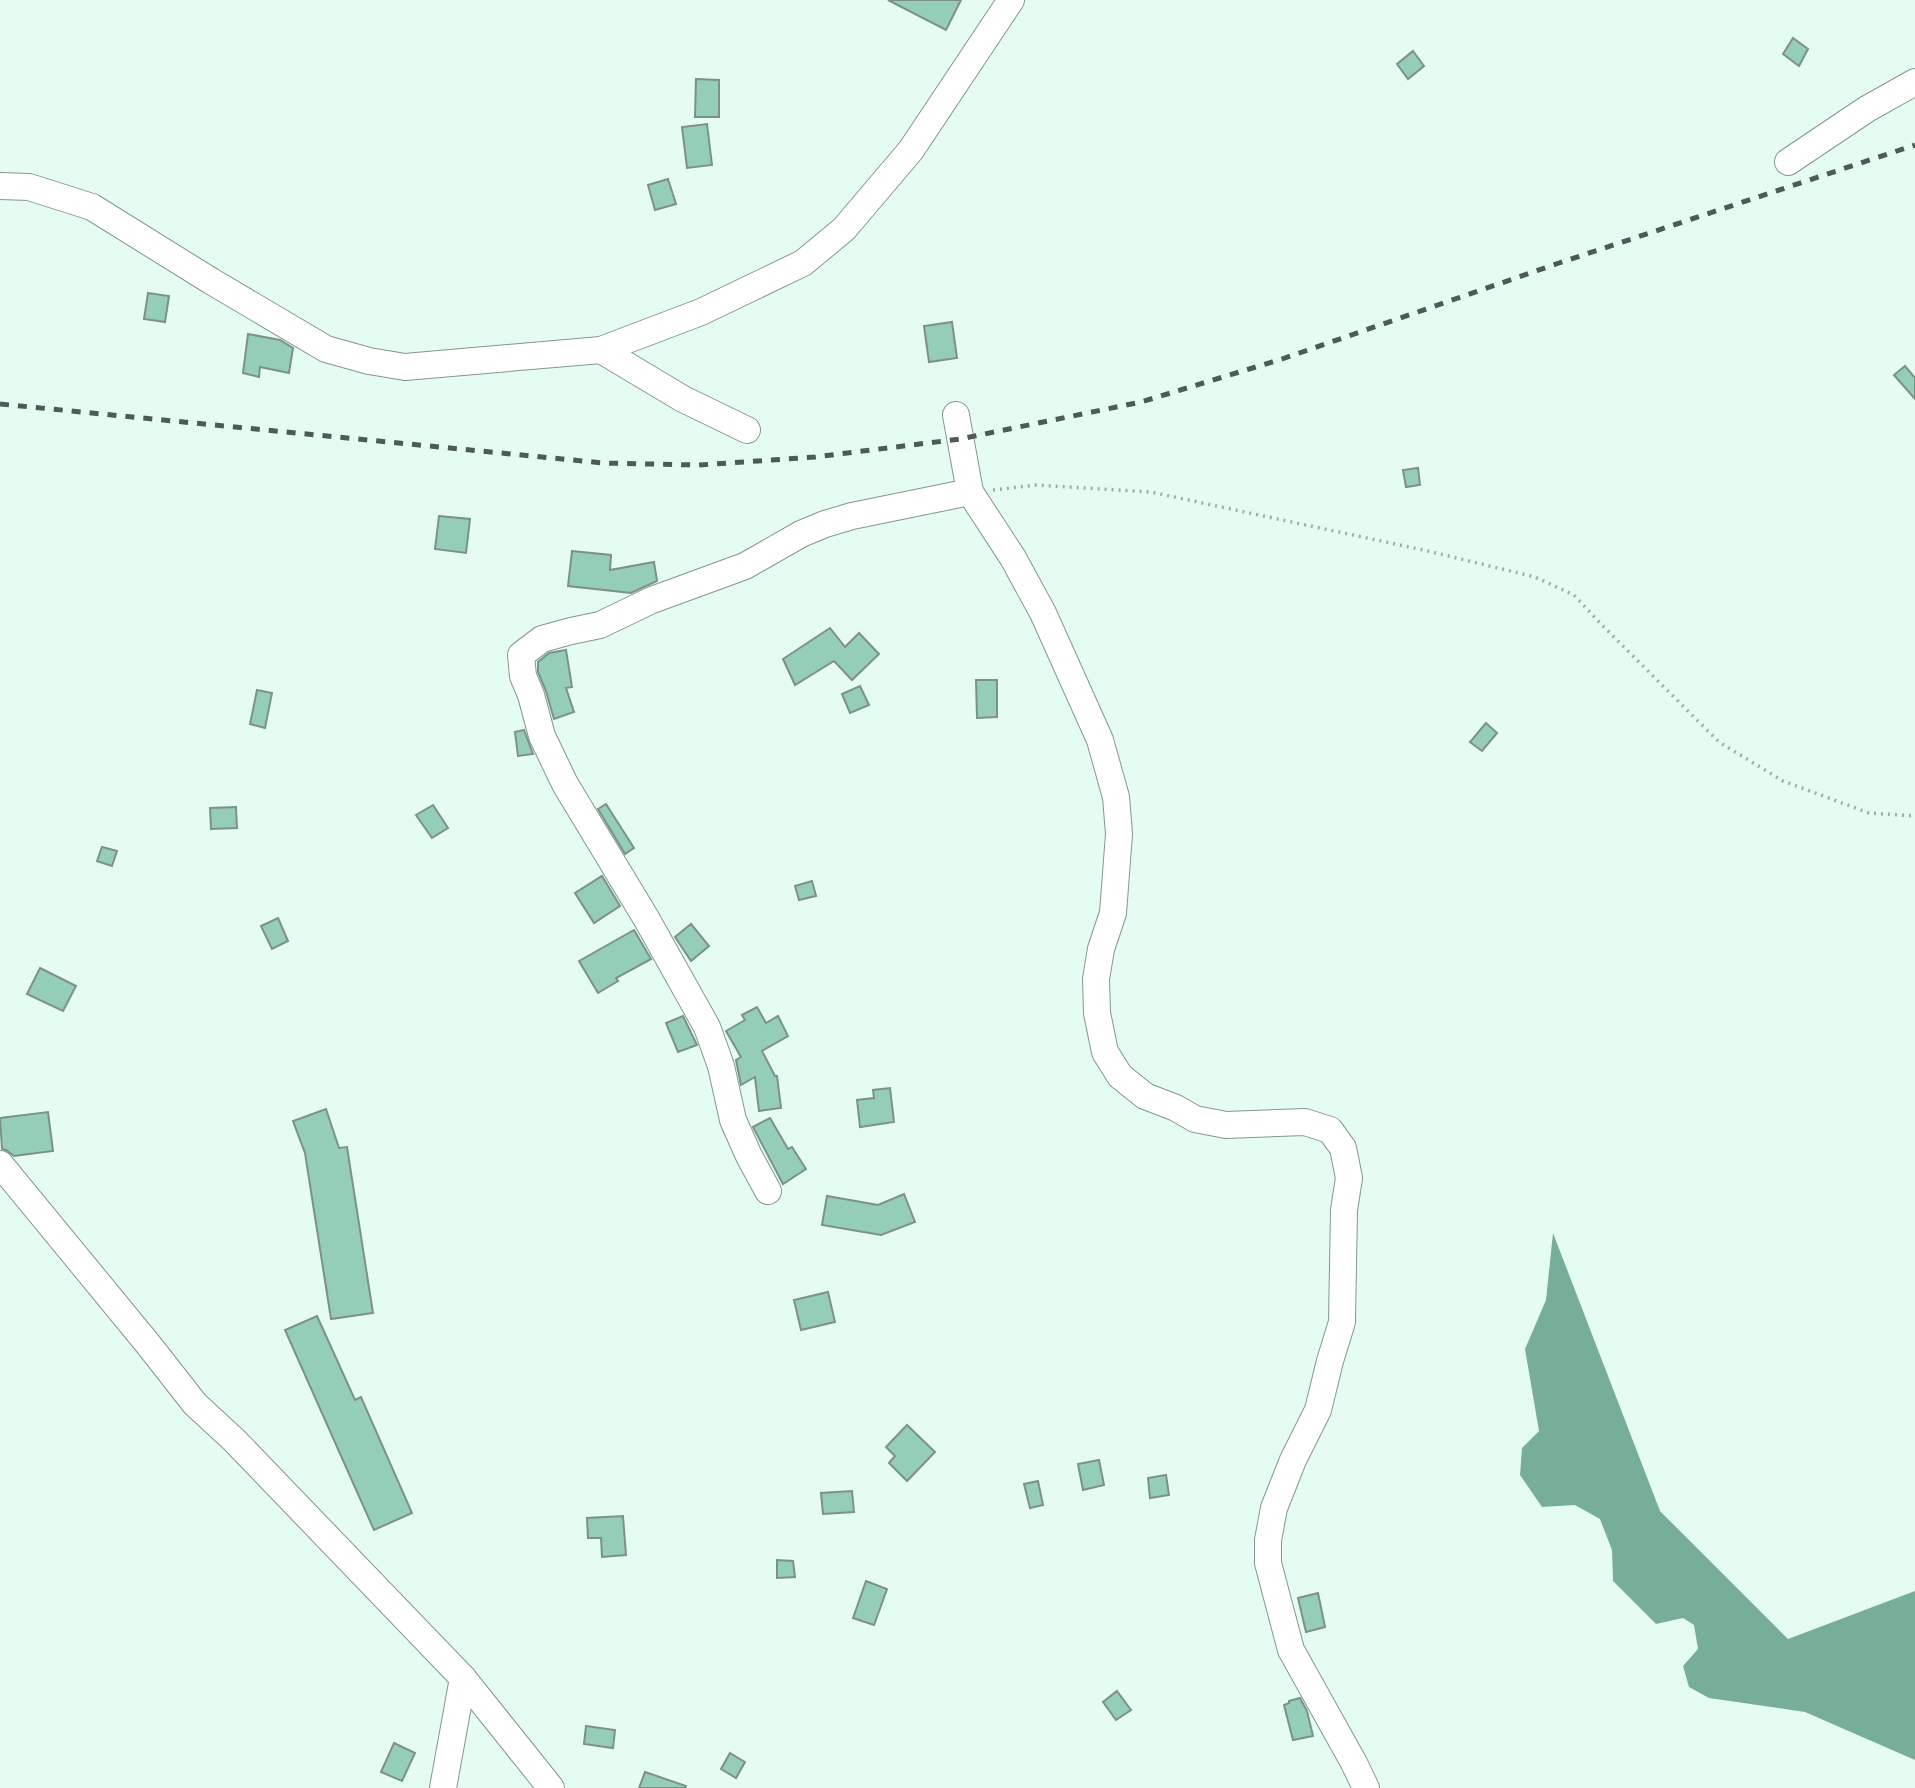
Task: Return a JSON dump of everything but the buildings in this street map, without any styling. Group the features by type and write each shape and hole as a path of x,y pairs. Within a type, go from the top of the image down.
{"street":[{"path":"0,186 29,187 92,207 326,349 358,358 405,367 601,349 701,312 803,263 844,229 911,150 1011,0"},
{"path":"1788,162 1867,109 1915,82"},
{"path":"601,349 683,399 747,430"},
{"path":"956,415 970,492 1013,558 1043,613 1100,740 1116,797 1119,834 1112,913 1101,949 1096,979 1097,1013 1105,1052 1119,1076 1145,1096 1195,1119 1226,1125 1306,1122 1330,1130 1343,1148 1349,1178 1344,1210 1342,1322 1318,1410 1293,1460 1274,1508 1268,1540 1268,1563 1292,1650 1366,1788"},
{"path":"768,1191 733,1120 721,1066 707,1027 646,918 565,784 542,736 523,676 521,655 542,639 600,625 652,600 745,566 801,534 825,524 970,492"},
{"path":"0,1164 195,1404 234,1440 463,1678 551,1788"},
{"path":"443,1788 463,1678"}],"path":[{"path":"970,492 1036,485 1151,492 1428,551 1535,577 1574,595 1719,742 1783,781 1869,813 1915,816"}],"shaded area":[{"path":"1553,1233 1660,1511 1788,1639 1915,1591 1915,1760 1805,1712 1709,1698 1689,1687 1683,1666 1698,1649 1694,1625 1683,1618 1656,1624 1613,1581 1612,1550 1600,1519 1575,1505 1542,1507 1520,1475 1522,1448 1539,1431 1525,1349 1546,1300"}],"railway":[{"path":"0,404 603,463 699,465 815,457 960,439 1141,402 1282,359 1559,263 1915,145"}]}
